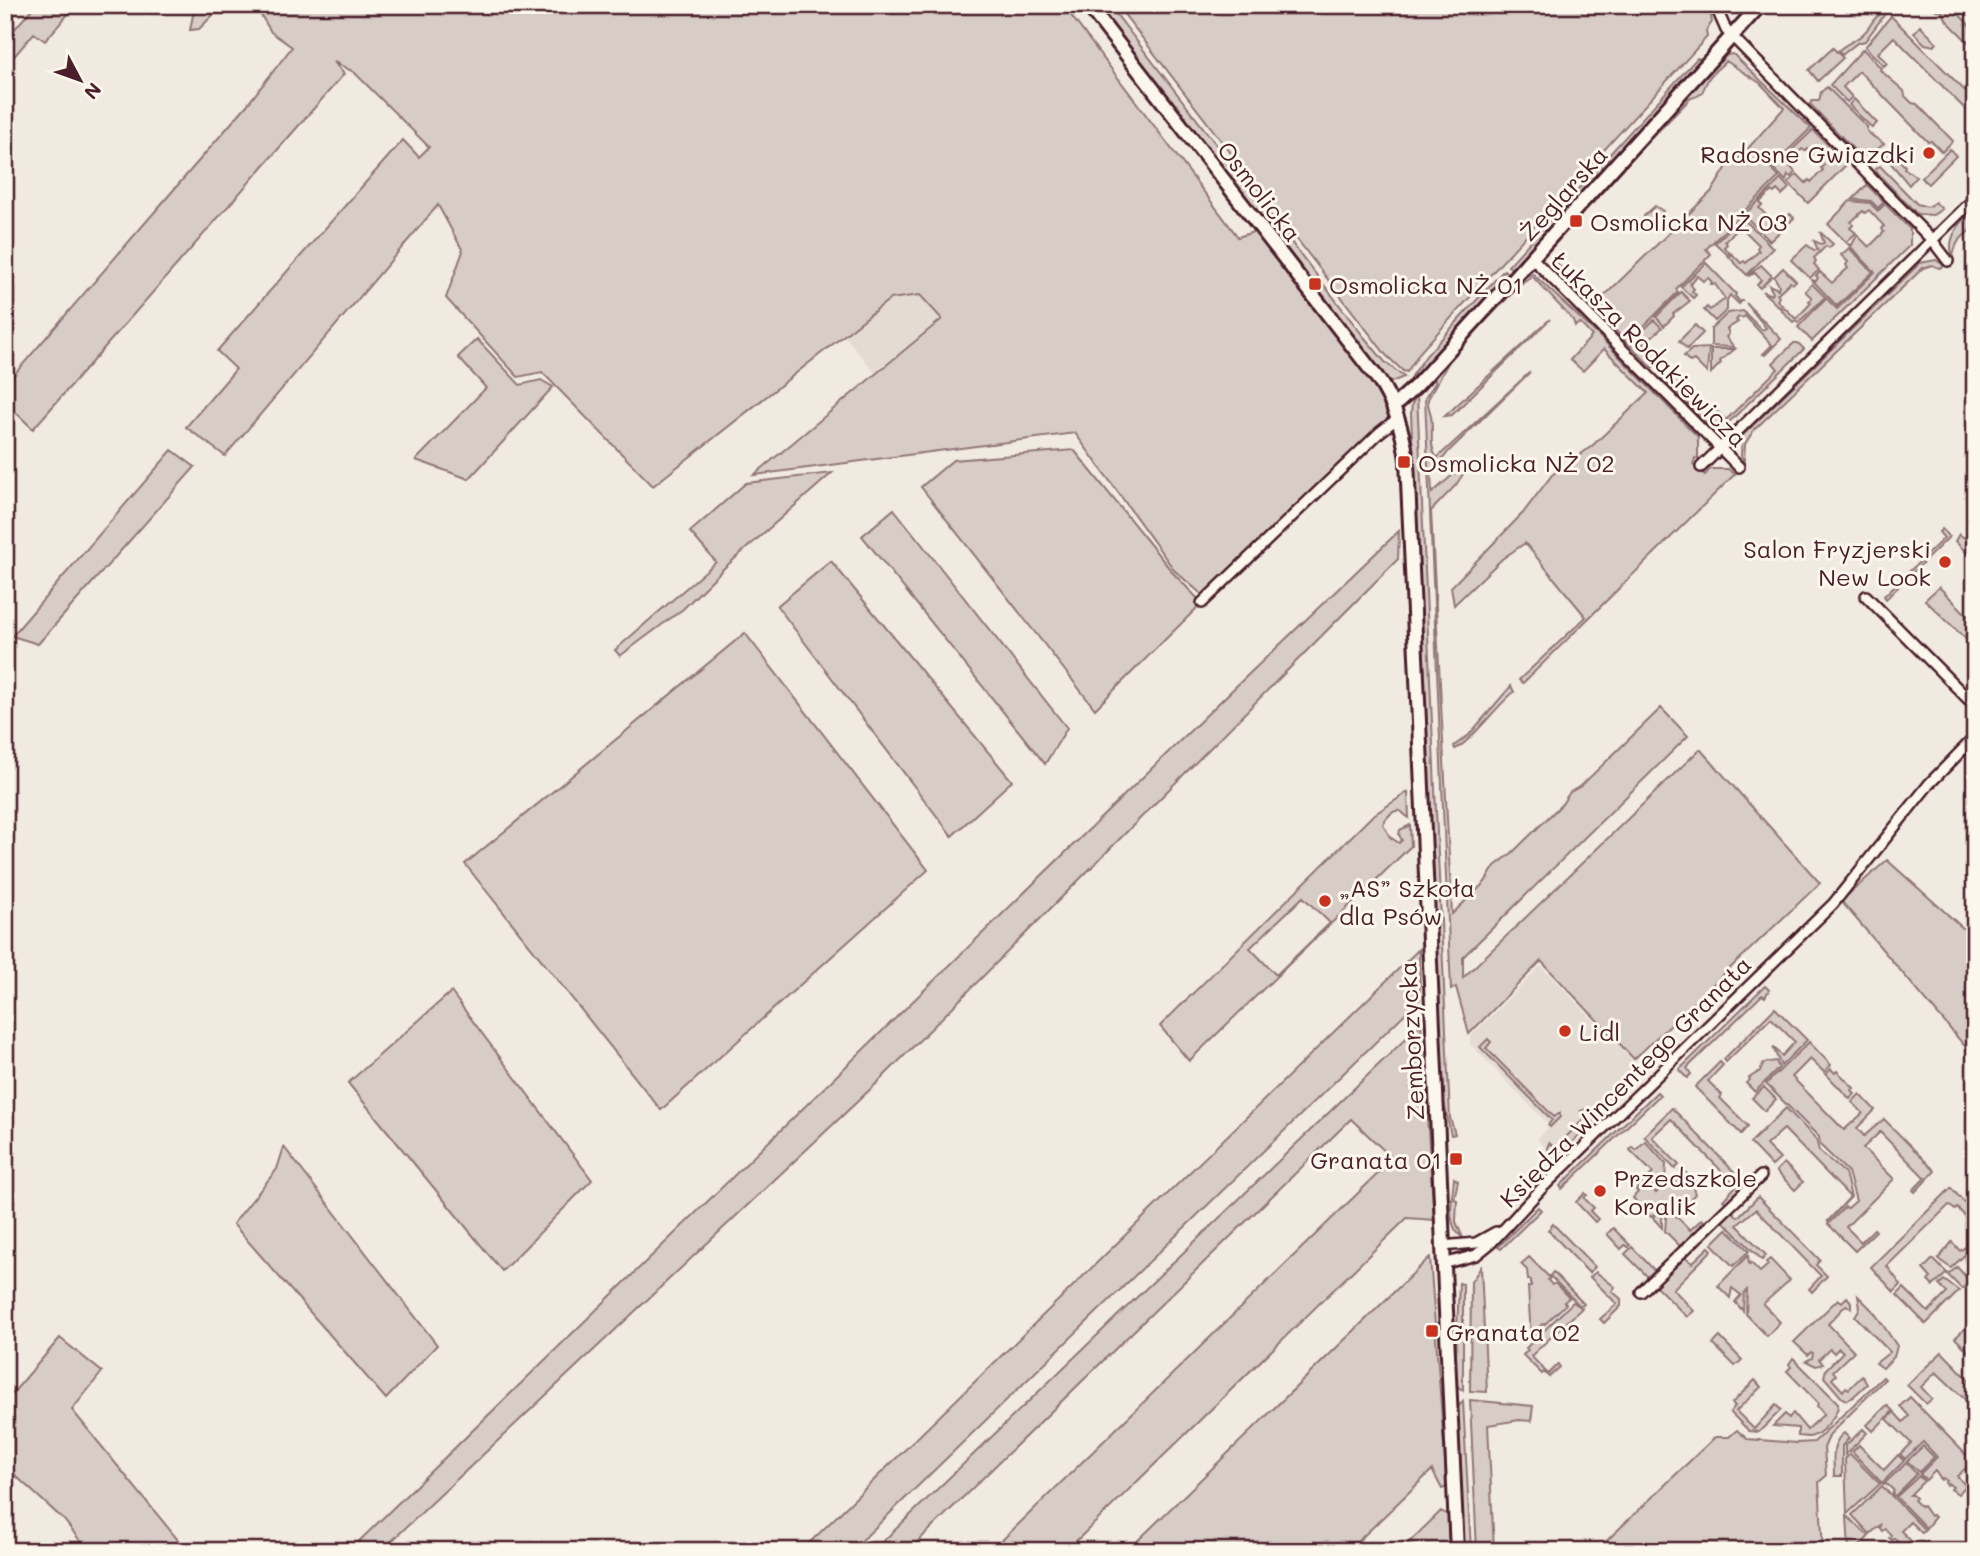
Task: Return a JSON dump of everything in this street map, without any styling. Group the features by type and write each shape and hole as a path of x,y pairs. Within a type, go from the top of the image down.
{"street":[{"name":"Osmolicka","path":"1088,5 1372,371 1396,412"},
{"path":"1715,5 1721,23 1732,37 1932,240 1948,261"},
{"name":"Żeglarska","path":"1202,603 1380,432 1407,395 1760,5"},
{"path":"1701,467 1975,198"},
{"name":"Łukasza Rodakiewicza","path":"1532,258 1739,467"},
{"name":"Zemborzycka","path":"1396,412 1407,460 1457,1551"},
{"path":"1866,596 1975,706"},
{"name":"Księdza Wincentego Granata","path":"1443,1264 1457,1262 1480,1252 1838,899 1929,784 1975,737"},
{"path":"1641,1292 1761,1176"},
{"name":"Księdza Wincentego Granata","path":"1443,1246 1476,1244 1503,1228"}],"shaded area":[{"path":"29,5 76,5 45,41 34,33 5,67 5,40 32,9"},
{"path":"195,5 223,5 199,29 190,30"},
{"path":"255,5 1063,5 1238,237 1259,230 1376,387 1390,416 1207,599 1175,571 1075,433 754,475 942,319 920,295 890,299 653,486 542,372 518,377 446,298 463,251 438,205 225,456 186,427 236,369 217,351 403,140 419,157 429,147 354,72 334,62 344,74 33,429 5,402 5,385 247,105 292,47 271,32"},
{"path":"1096,5 1109,5 1364,337 1385,362 1404,377 1389,383 1184,119 1186,117 1177,105 1175,106"},
{"path":"1117,5 1709,5 1712,22 1706,31 1707,37 1420,352 1407,372 1386,355"},
{"path":"1932,5 1950,5 1975,31 1975,45 1970,44 1947,21 1942,11 1936,10"},
{"path":"1884,12 1865,41 1857,43 1842,55 1838,51 1866,31 1877,16"},
{"path":"1891,16 1975,101 1966,110 1894,37 1878,53 1887,63 1884,66 1865,47"},
{"path":"1920,26 1937,43 1934,46 1925,44 1914,33"},
{"path":"1833,48 1843,58 1818,81 1809,70"},
{"path":"1863,49 1880,70 1904,91 1905,96 1917,104 1953,141 1942,152 1931,141 1928,142 1859,71 1843,87 1852,97 1847,102 1830,85"},
{"path":"1733,54 1811,128 1770,168 1779,177 1706,249 1711,254 1627,343 1551,262 1554,260 1596,304 1712,191 1728,165 1743,154 1784,108 1760,83 1726,61 1711,76 1701,93 1691,98 1627,163 1593,203 1591,201 1718,60 1720,62 1727,55"},
{"path":"1697,58 1705,60 1514,270 1508,266"},
{"path":"1827,87 1867,127 1869,133 1884,144 1876,150 1879,154 1859,155 1810,104 1812,101 1819,101 1821,92"},
{"path":"1854,99 1877,123 1872,128 1849,105"},
{"path":"1813,130 1847,164 1808,203 1788,183 1797,174 1806,183 1809,180 1811,182 1823,170 1821,168 1824,165 1808,149 1802,149 1790,161 1795,172 1791,177 1788,175 1786,181 1773,168"},
{"path":"1950,149 1956,156 1928,184 1921,178"},
{"path":"1889,150 1904,168 1916,177 1909,185 1884,155"},
{"path":"1880,166 1917,204 1928,207 1935,202 1942,209 1933,215 1917,214 1878,174 1875,169"},
{"path":"1781,179 1789,188 1782,195 1777,190 1774,193 1772,191 1760,202 1762,205 1759,208 1775,224 1781,224 1790,214 1794,218 1770,241 1744,215"},
{"path":"1867,185 1884,202 1878,208 1871,201 1853,199"},
{"path":"1850,201 1870,203 1878,211 1885,204 1910,229 1910,245 1812,341 1798,327 1826,298 1837,309 1875,272 1848,244 1852,245 1857,235 1869,247 1884,232 1884,226 1869,210 1865,213 1863,211 1851,222 1853,225 1850,228 1856,233 1846,242 1828,224"},
{"path":"1655,206 1663,211 1658,220 1651,225 1643,222 1644,216"},
{"path":"1975,208 1975,226 1958,242 1953,257 1953,236"},
{"path":"1742,217 1773,248 1747,275 1729,257 1732,254 1741,263 1746,263 1759,251 1759,245 1743,229 1738,229 1725,241 1727,244 1724,247 1730,253 1728,255 1715,243"},
{"path":"1820,232 1833,244 1829,248 1826,246 1814,258 1814,264 1819,270 1810,278 1791,260 1807,245 1818,250 1814,241 1824,243"},
{"path":"1849,248 1873,272 1837,306 1812,280 1816,281 1820,272 1832,283 1848,268 1848,262 1841,255"},
{"path":"1953,257 1945,266 1939,268 1932,265 1923,268 1754,430 1745,444 1744,462 1741,456 1742,436 1920,263 1936,260 1942,264"},
{"path":"1706,263 1736,294 1740,302 1743,300 1739,304 1730,295 1727,310 1715,321 1704,310 1707,307 1710,310 1725,299 1715,284 1711,284 1708,278 1703,281 1697,276 1690,284 1696,295 1693,298 1681,287"},
{"path":"1761,265 1772,276 1760,288 1757,285 1761,280 1755,273 1748,276"},
{"path":"1783,268 1796,281 1792,284 1790,282 1777,294 1777,300 1782,305 1780,308 1762,291 1771,295 1773,293 1769,285 1778,289 1779,285 1774,277"},
{"path":"1504,270 1509,275 1414,379 1412,376 1426,356"},
{"path":"1533,274 1599,336 1698,437 1698,459 1695,458 1693,465 1705,475 1710,469 1728,469 1735,474 1523,683 1519,680 1586,617 1525,543 1502,559 1454,605 1451,587 1523,513 1552,475 1592,446 1648,393 1604,349 1583,371 1570,360 1592,336 1580,323 1575,326 1573,320 1533,277 1519,286 1452,356 1428,399 1433,448 1437,458 1530,372 1449,451 1431,474 1432,493 1463,466 1467,468 1456,485 1431,511 1452,914 1485,882 1495,866 1562,804 1570,792 1581,786 1661,708 1688,736 1463,957 1463,978 1700,749 1820,883 1634,1059 1541,961 1469,1034 1456,987 1451,990 1425,398 1435,383 1435,373 1515,284 1518,286 1526,276"},
{"path":"1812,284 1825,297 1798,323 1796,320 1793,322 1781,310 1784,307 1796,319 1811,303 1809,301 1812,298 1805,291"},
{"path":"1681,292 1690,301 1673,314 1664,326 1656,317"},
{"path":"921,295 942,319 876,374 844,335 890,299"},
{"path":"1746,303 1781,339 1763,354 1772,345 1745,316 1739,317 1736,320 1738,322 1727,329 1729,334 1726,337 1734,347 1711,346 1711,329 1728,313 1743,311 1762,330 1766,328"},
{"path":"1550,319 1452,415 1445,416"},
{"path":"1654,320 1662,328 1643,344 1652,349 1649,352 1659,362 1652,368 1629,344"},
{"path":"1695,325 1703,333 1687,349 1679,341"},
{"path":"477,339 520,385 541,380 553,387 469,479 416,460 486,388 458,357"},
{"path":"1794,343 1804,349 1726,425 1710,426 1703,420 1714,409 1726,420 1778,369 1773,363"},
{"path":"1709,348 1707,373 1694,360 1690,362 1684,356 1692,349"},
{"path":"1711,349 1735,349 1720,361 1711,373"},
{"path":"1669,372 1708,408 1712,406 1701,418 1662,378"},
{"path":"1417,394 1450,1118 1455,1134 1451,1135 1442,1093 1439,1060 1411,413"},
{"path":"172,450 195,467 38,644 12,636"},
{"path":"1074,450 1174,574 1202,603 1095,709 921,487 953,460"},
{"path":"832,473 723,569 683,609 620,656 615,650 716,562 690,532 746,483"},
{"path":"894,509 1067,728 1045,764 862,536"},
{"path":"1971,521 1975,524 1975,561 1955,541 1959,534 1964,538 1973,529 1969,524"},
{"path":"1942,529 1949,537 1886,599 1884,596 1944,538 1939,532"},
{"path":"1399,531 1398,559 878,1082 381,1551 349,1551 1228,694"},
{"path":"831,561 1012,781 952,836 777,606"},
{"path":"1939,587 1975,623 1975,648 1925,600"},
{"path":"745,633 928,870 661,1110 465,864"},
{"path":"1511,686 1514,692 1468,740 1455,749 1454,746 1469,735"},
{"path":"1408,792 1409,818 1396,811 1388,816 1383,824 1390,837 1399,843 1402,840 1400,830 1410,825 1411,846 1189,1061 1160,1026 1372,816","holes":["1303,897 1330,923 1276,975 1250,948"]},
{"path":"1887,860 1975,939 1975,1058 1841,901"},
{"path":"1419,949 1420,999 851,1551 801,1551"},
{"path":"1541,966 1644,1072 1556,1158 1537,1139 1550,1126 1470,1044 1470,1037"},
{"path":"1765,986 1769,990 1765,997 1762,995 1687,1068 1691,1074 1687,1078 1679,1070"},
{"path":"451,992 592,1180 502,1271 348,1083"},
{"path":"1775,1008 1807,1040 1781,1066 1773,1047 1782,1056 1795,1042 1771,1018 1726,1062 1724,1059"},
{"path":"1421,1024 1434,1220 1407,1218 1066,1551 991,1551 1393,1159 1351,1119 908,1551 873,1551"},
{"path":"1488,1039 1491,1042 1486,1048 1554,1117 1560,1113 1560,1117 1550,1127 1548,1125 1552,1120 1480,1047"},
{"path":"1809,1042 1831,1065 1824,1072 1810,1059 1792,1077 1844,1130 1863,1113 1852,1102 1860,1094 1875,1110 1857,1128 1864,1136 1884,1119 1935,1171 1915,1192 1913,1190 1925,1178 1880,1132 1863,1148 1894,1179 1846,1227 1861,1242 1874,1229 1876,1231 1855,1251 1828,1224 1845,1207 1848,1208 1856,1201 1848,1172 1820,1145 1819,1137 1766,1084"},
{"path":"1776,1061 1779,1068 1755,1092 1746,1083 1749,1078 1760,1071 1764,1063"},
{"path":"1720,1062 1723,1065 1708,1081 1722,1095 1720,1098 1748,1126 1741,1134 1695,1087"},
{"path":"1831,1069 1835,1073 1837,1071 1854,1088 1852,1090 1855,1094 1850,1099 1826,1074"},
{"path":"1764,1087 1776,1099 1765,1111 1752,1098"},
{"path":"1657,1092 1660,1095 1562,1189 1560,1186"},
{"path":"1672,1108 1747,1185 1727,1204 1723,1200 1736,1186 1671,1119 1652,1137 1679,1165 1675,1169 1644,1136"},
{"path":"1786,1108 1816,1139 1819,1151 1845,1173 1851,1197 1827,1222 1850,1197 1784,1129 1766,1145 1780,1159 1772,1166 1750,1143"},
{"path":"1590,1109 1597,1118 1556,1158 1547,1148 1549,1143 1555,1148 1586,1117 1581,1111"},
{"path":"1645,1141 1666,1164 1665,1181 1657,1190 1647,1179 1653,1173 1630,1150 1632,1147 1636,1150"},
{"path":"284,1147 437,1345 386,1399 233,1224 277,1169"},
{"path":"1784,1163 1803,1182 1795,1190 1776,1171"},
{"path":"1682,1169 1695,1182 1695,1194 1675,1215 1690,1230 1702,1219 1704,1221 1701,1225 1703,1227 1682,1248 1665,1231 1667,1205 1663,1213 1662,1228 1653,1218 1655,1214 1651,1217 1633,1198 1644,1181 1656,1193 1671,1179 1674,1182 1683,1174 1680,1171"},
{"path":"1454,1178 1458,1181 1454,1199 1457,1200 1456,1222 1463,1238 1453,1226 1451,1202"},
{"path":"1951,1188 1975,1214 1969,1220 1957,1208 1955,1210 1949,1205 1887,1266 1901,1285 1894,1292 1871,1267"},
{"path":"1585,1193 1587,1195 1584,1198 1594,1208 1590,1211 1598,1219 1595,1222 1576,1202"},
{"path":"1758,1197 1820,1260 1816,1265 1827,1276 1812,1292 1809,1289 1821,1276 1756,1209 1737,1225 1766,1255 1762,1260 1724,1222 1723,1218 1731,1210 1738,1217"},
{"path":"1538,1207 1541,1210 1501,1249 1498,1247"},
{"path":"1553,1224 1595,1267 1589,1273 1548,1230"},
{"path":"1613,1228 1630,1245 1628,1247 1625,1245 1621,1249 1607,1234"},
{"path":"1727,1229 1749,1251 1733,1266 1712,1244"},
{"path":"1952,1242 1960,1251 1965,1247 1969,1251 1951,1268 1938,1259"},
{"path":"1632,1247 1657,1273 1650,1279 1625,1254"},
{"path":"1709,1247 1712,1250 1673,1289 1694,1311 1687,1317 1654,1284 1684,1255 1692,1263"},
{"path":"1748,1255 1749,1264 1760,1272 1770,1259 1790,1280 1763,1304 1780,1322 1767,1336 1746,1314 1747,1290 1744,1293 1743,1311 1735,1302 1741,1295 1732,1288 1730,1298 1718,1286"},
{"path":"1430,1257 1447,1487 1442,1489 1432,1470 1348,1551 1127,1551"},
{"path":"1529,1257 1550,1278 1548,1280 1552,1285 1555,1283 1569,1298 1564,1302 1566,1304 1542,1324 1531,1339 1528,1287 1531,1287 1531,1280 1528,1280 1527,1270 1521,1264"},
{"path":"1933,1259 1947,1273 1933,1286 1928,1281 1931,1278 1923,1269"},
{"path":"1481,1267 1487,1392 1470,1391 1471,1282"},
{"path":"1957,1267 1970,1281 1962,1289 1948,1275"},
{"path":"1553,1272 1583,1305 1579,1305 1550,1276"},
{"path":"1596,1272 1615,1287 1612,1291 1621,1299 1621,1306 1604,1323 1600,1319 1617,1304 1590,1277"},
{"path":"1944,1280 1959,1291 1926,1324 1897,1295 1904,1288 1928,1312 1947,1293 1939,1285"},
{"path":"1459,1283 1463,1284 1463,1390 1455,1380"},
{"path":"1858,1296 1874,1312 1897,1346 1894,1357 1883,1368 1876,1363 1890,1352 1855,1316 1860,1308"},
{"path":"1847,1297 1852,1308 1846,1305 1828,1324 1854,1351 1833,1371 1836,1375 1832,1379 1843,1391 1846,1387 1849,1389 1862,1376 1867,1384 1846,1400 1824,1377 1826,1369 1843,1352 1839,1348 1834,1353 1830,1349 1819,1359 1823,1364 1816,1366 1806,1361 1812,1358 1813,1353 1808,1355 1794,1342 1838,1299 1842,1302"},
{"path":"1573,1302 1582,1308 1531,1356 1548,1374 1558,1364 1560,1367 1549,1377 1544,1372 1542,1374 1523,1355 1528,1350 1526,1348"},
{"path":"1975,1319 1975,1334 1969,1340 1975,1347 1974,1357 1955,1338"},
{"path":"1720,1337 1742,1360 1735,1366 1713,1344"},
{"path":"60,1338 102,1372 72,1410 187,1551 88,1551 64,1520 5,1466 5,1402"},
{"path":"1942,1352 1969,1380 1975,1376 1975,1409 1936,1372 1921,1387 1932,1399 1926,1404 1907,1385"},
{"path":"1793,1358 1838,1403 1836,1413 1829,1423 1809,1437 1798,1436 1798,1428 1773,1426 1785,1414 1789,1418 1793,1413 1807,1430 1824,1414 1817,1406 1818,1403 1787,1371"},
{"path":"1883,1377 1885,1379 1830,1434 1824,1448 1826,1476 1819,1482 1823,1551 1596,1551 1715,1437 1729,1437 1737,1430 1747,1439 1814,1442"},
{"path":"1755,1380 1761,1387 1736,1411 1754,1429 1776,1405 1781,1410 1759,1432 1749,1431 1730,1412 1735,1406 1732,1403"},
{"path":"1910,1397 1975,1464 1975,1476 1966,1468 1957,1476 1966,1486 1958,1494 1951,1489 1953,1487 1945,1483 1947,1481 1943,1478 1941,1480 1935,1471 1926,1480 1920,1474 1937,1457 1923,1442 1905,1459 1900,1454 1911,1443 1887,1419 1894,1412 1903,1422 1909,1416 1900,1406"},
{"path":"1470,1400 1533,1406 1531,1421 1519,1420 1488,1425 1494,1551 1477,1551"},
{"path":"1463,1401 1471,1551 1463,1551 1456,1415 1457,1408"},
{"path":"1887,1405 1893,1411 1873,1431 1867,1425"},
{"path":"1863,1429 1867,1433 1845,1455 1845,1446"},
{"path":"1844,1433 1849,1438 1842,1446 1842,1476 1834,1476 1835,1447"},
{"path":"1859,1445 1884,1470 1898,1455 1904,1461 1882,1483 1852,1452"},
{"path":"1923,1446 1934,1457 1919,1472 1907,1461"},
{"path":"1850,1454 1880,1484 1847,1514 1845,1459"},
{"path":"1906,1463 1917,1474 1895,1496 1892,1494 1894,1491 1884,1484"},
{"path":"1919,1476 1924,1481 1910,1495 1916,1498 1914,1500 1923,1506 1930,1516 1935,1517 1926,1528 1896,1497"},
{"path":"1882,1486 1925,1530 1922,1533 1910,1522 1901,1531 1917,1547 1913,1551 1902,1551 1894,1538 1889,1538 1891,1535 1885,1529 1882,1531 1879,1527 1881,1524 1870,1534 1852,1515"},
{"path":"1441,1511 1448,1515 1449,1551 1400,1551"},
{"path":"1847,1516 1869,1536 1856,1551 1849,1551"}],"place":[{"name":"Radosne Gwiazdki","path":"1929,153"},
{"name":"Osmolicka NŻ 03","path":"1576,221"},
{"name":"Osmolicka NŻ 01","path":"1315,284"},
{"name":"Osmolicka NŻ 02","path":"1404,462"},
{"name":"Salon Fryzjerski New Look","path":"1945,562"},
{"name":"„AS” Szkoła dla Psów","path":"1325,901"},
{"name":"Lidl","path":"1565,1031"},
{"name":"Granata 01","path":"1456,1159"},
{"name":"Przedszkole Koralik","path":"1600,1191"},
{"name":"Granata 02","path":"1432,1331"}]}
